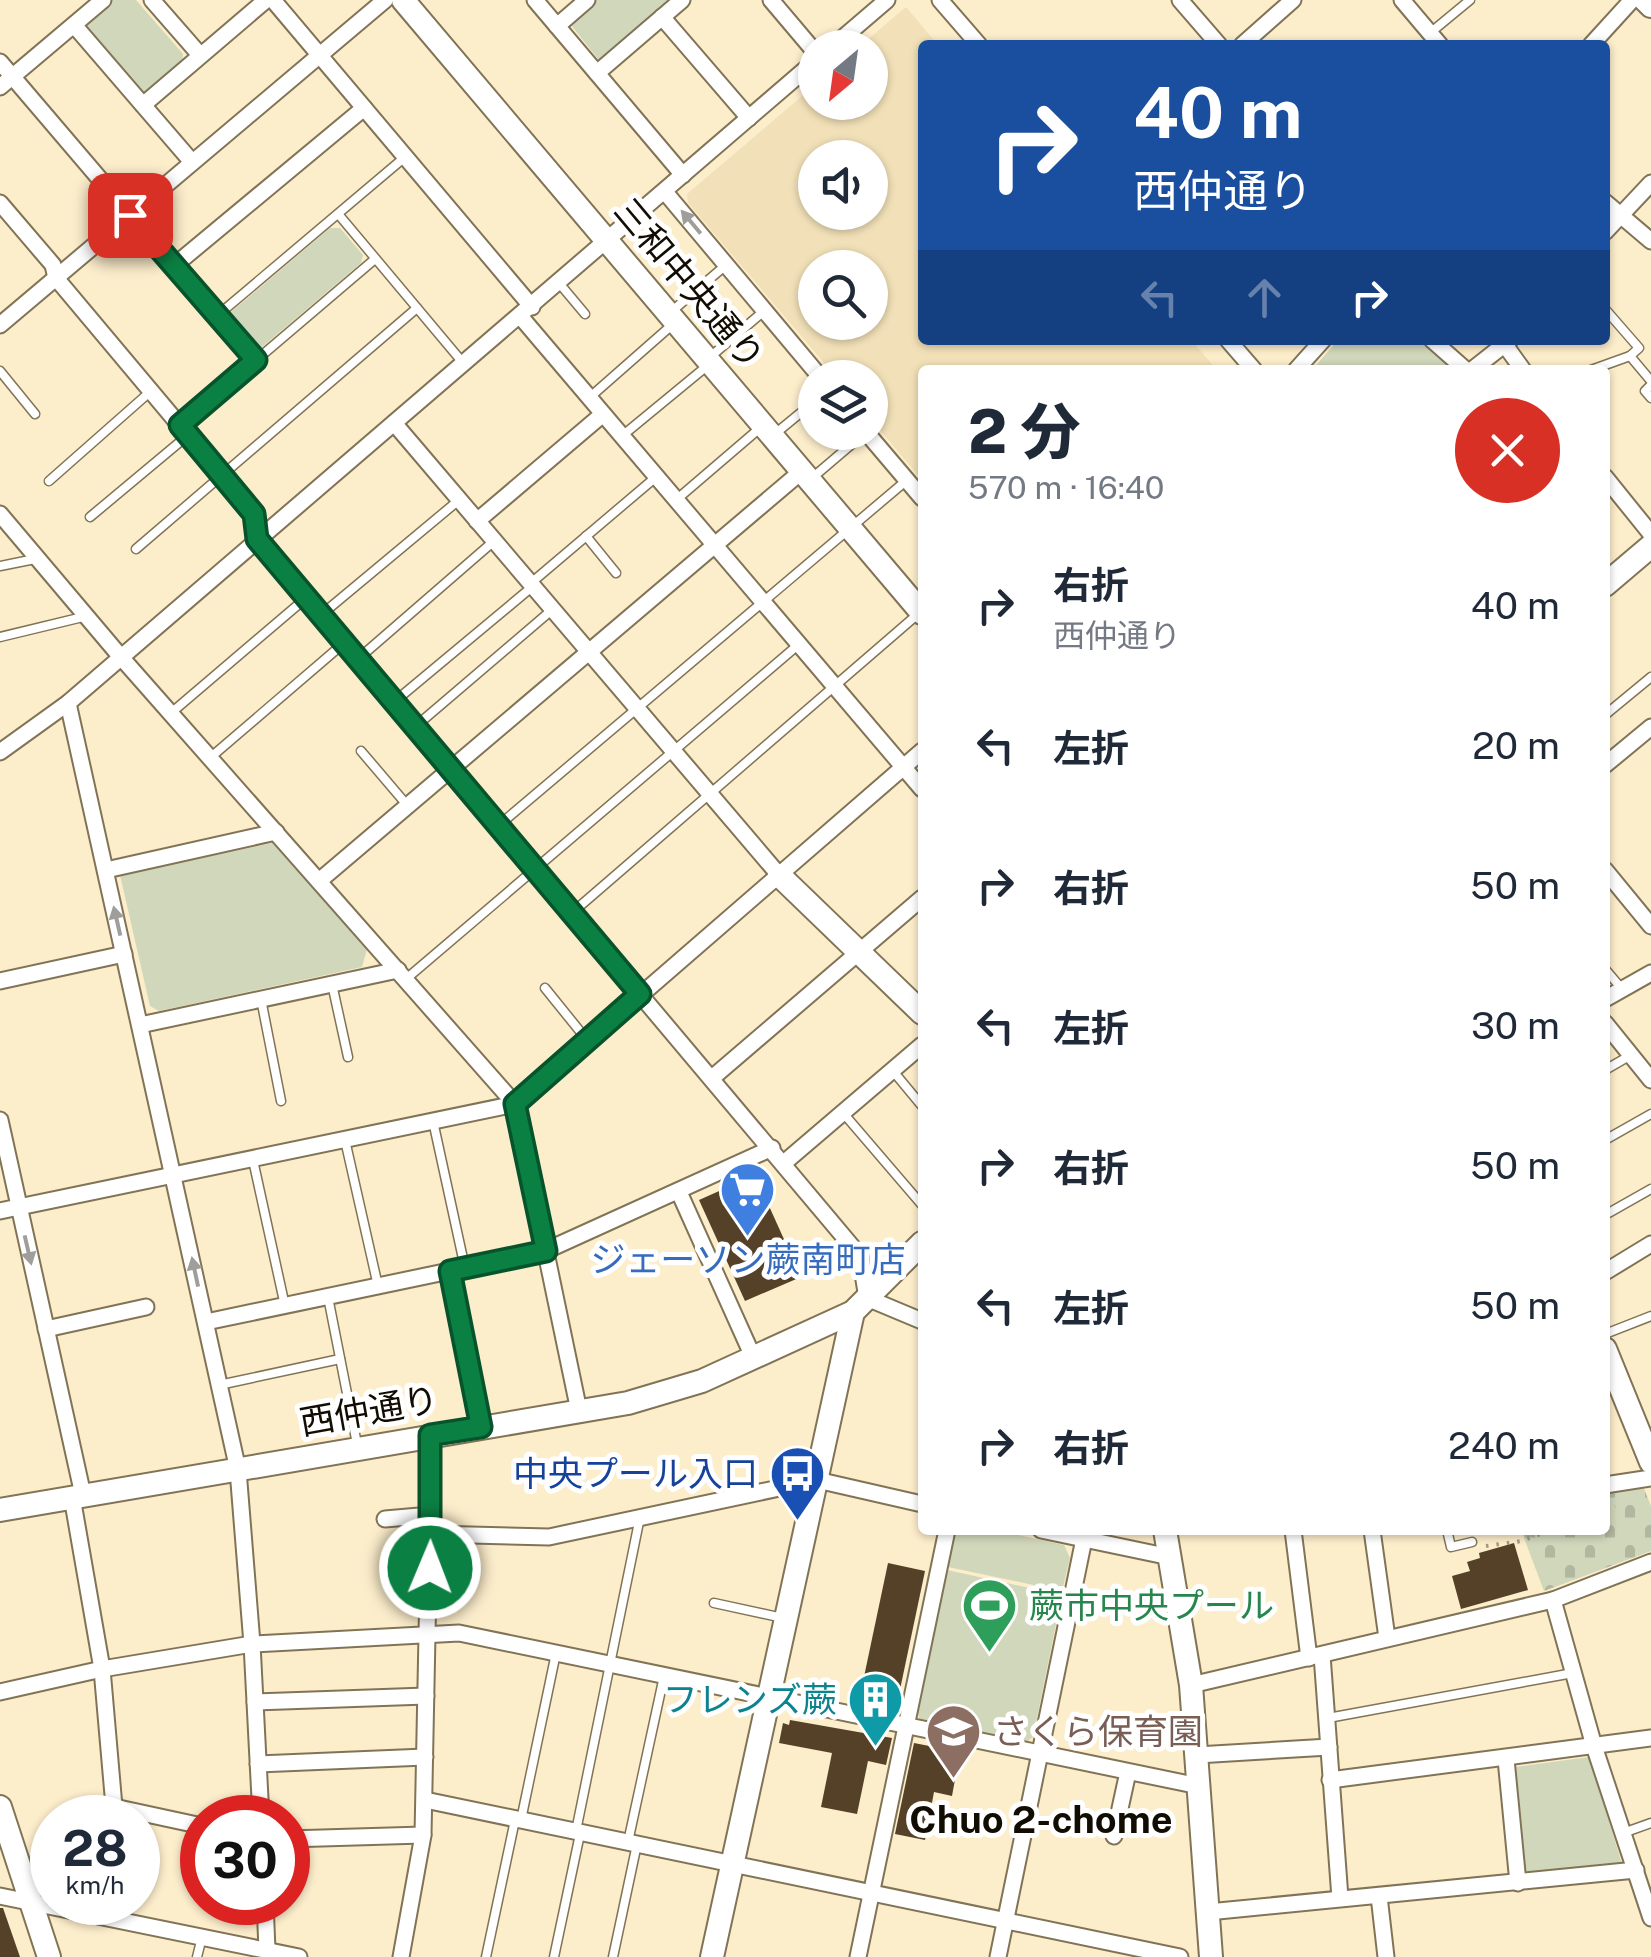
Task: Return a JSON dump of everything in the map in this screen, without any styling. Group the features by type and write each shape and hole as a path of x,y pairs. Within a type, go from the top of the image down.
{"street":[{"path":"6,81 103,0"},
{"path":"152,0 200,56"},
{"path":"143,105 270,0 405,157 589,398 918,784"},
{"path":"0,325 385,0"},
{"name":"三和中央通り","path":"402,0 918,605"},
{"path":"535,0 683,175"},
{"path":"557,26 587,0"},
{"path":"597,73 682,0"},
{"path":"770,0 798,32"},
{"path":"852,30 887,0"},
{"path":"940,0 975,40"},
{"path":"1180,0 1215,40"},
{"path":"1248,40 1293,0"},
{"path":"1402,0 1435,39"},
{"path":"1596,40 1632,0"},
{"path":"1644,0 1651,6"},
{"path":"662,17 749,118"},
{"path":"74,25 192,162"},
{"path":"0,62 6,81 256,360"},
{"path":"0,752 68,702 798,76"},
{"path":"174,265 364,108"},
{"path":"1610,226 1651,183"},
{"path":"665,192 806,360"},
{"path":"1610,206 1651,242"},
{"path":"3,212 53,264 56,278 254,514 257,539 860,1256 860,1305 817,1480 712,1957"},
{"path":"1232,345 1250,365"},
{"path":"1300,365 1318,345"},
{"path":"1438,345 1463,365"},
{"path":"1476,365 1503,345"},
{"path":"478,521 603,414"},
{"path":"394,423 779,874 918,1009"},
{"path":"881,450 918,493"},
{"path":"319,881 716,546 806,475"},
{"path":"1610,486 1650,546 1610,581"},
{"path":"0,514 515,1104 578,1411"},
{"path":"68,702 238,1470 259,1795"},
{"path":"1610,756 1651,727"},
{"path":"0,1211 515,1104 918,753"},
{"path":"106,870 276,832"},
{"path":"1610,876 1651,926"},
{"path":"712,1078 918,901"},
{"path":"0,981 124,954"},
{"path":"1610,995 1651,973"},
{"path":"140,1025 332,984 402,974"},
{"path":"1610,1029 1651,1080"},
{"path":"784,1162 918,1049"},
{"path":"0,1120 78,1496 102,1670 113,1795"},
{"path":"206,1322 546,1251 772,1148"},
{"path":"679,1192 754,1359"},
{"path":"1610,1269 1651,1244"},
{"path":"860,1305 918,1247"},
{"path":"860,1305 918,1319"},
{"name":"西仲通り","path":"0,1510 628,1403 702,1381 860,1305"},
{"path":"46,1329 146,1307"},
{"path":"1610,1367 1651,1462"},
{"path":"401,1957 423,1835 425,1800 430,1435"},
{"path":"1610,1484 1651,1478"},
{"path":"431,1534 548,1537 817,1480 918,1503"},
{"path":"385,1518 431,1515"},
{"path":"858,1957 946,1535"},
{"path":"1062,1535 1170,1557"},
{"path":"1166,1535 1191,1684 1211,1957"},
{"path":"1294,1535 1328,1718 1340,1898"},
{"path":"1373,1535 1387,1638"},
{"path":"998,1957 1084,1540"},
{"path":"1191,1684 1553,1600 1651,1562"},
{"path":"1553,1600 1594,1746 1647,1895 1651,1918"},
{"path":"0,1692 252,1644 459,1633 1199,1786"},
{"path":"255,1702 426,1696"},
{"path":"1330,1780 1651,1738"},
{"path":"1196,1755 1329,1747"},
{"path":"258,1764 425,1757"},
{"path":"1506,1759 1518,1883"},
{"path":"1114,1836 1128,1772"},
{"path":"425,1800 1180,1957"},
{"path":"0,1807 30,1902 0,1896"},
{"path":"310,1838 423,1835"},
{"path":"1208,1912 1636,1870"},
{"path":"1379,1896 1386,1957"},
{"path":"38,1925 50,1957"},
{"path":"158,1925 299,1957"},
{"path":"266,1925 267,1950"}],"lane":[{"path":"1435,39 1470,0"},
{"path":"218,316 405,157"},
{"path":"339,216 464,364"},
{"path":"90,516 256,360 375,259"},
{"path":"589,398 726,265"},
{"path":"559,283 585,314"},
{"path":"136,548 417,308"},
{"path":"622,436 764,311"},
{"path":"1605,365 1630,356 1639,348 1610,315"},
{"path":"1630,356 1651,383 1645,390 1651,398"},
{"path":"0,371 35,414"},
{"path":"50,481 151,391"},
{"path":"676,500 798,411"},
{"path":"806,475 841,450"},
{"path":"394,702 656,477"},
{"path":"498,827 907,480"},
{"path":"320,615 459,500"},
{"path":"586,536 616,573"},
{"path":"357,659 494,540"},
{"path":"0,566 37,558"},
{"path":"171,714 306,598"},
{"path":"415,727 553,610"},
{"path":"572,913 918,611"},
{"path":"0,637 87,616"},
{"path":"210,757 344,643"},
{"path":"402,974 533,870 799,644"},
{"path":"1610,711 1651,678"},
{"path":"361,751 408,806"},
{"path":"1610,975 1622,989"},
{"path":"332,984 348,1057"},
{"path":"545,988 587,1040"},
{"path":"260,999 281,1102"},
{"path":"1610,1067 1631,1056"},
{"path":"893,1071 918,1101"},
{"path":"844,1114 918,1200"},
{"path":"1610,1137 1651,1114"},
{"path":"432,1121 481,1427"},
{"path":"345,1140 378,1286"},
{"path":"252,1160 285,1306"},
{"path":"1610,1212 1651,1189"},
{"path":"328,1297 358,1448"},
{"path":"1610,1332 1651,1316"},
{"path":"220,1386 340,1360"},
{"path":"554,1957 640,1517"},
{"path":"1447,1535 1451,1547 1472,1542"},
{"path":"714,1603 787,1618"},
{"path":"486,1957 556,1653"},
{"path":"1328,1718 1573,1673"},
{"path":"613,1957 664,1676"},
{"path":"1624,1832 1651,1823"},
{"path":"197,1957 202,1937"}],"path":[{"path":"1610,1508 1615,1506"},
{"path":"1472,1542 1482,1539 1484,1546 1534,1535"}],"shaded area":[{"path":"906,7 934,40 918,40 918,345 1195,345 1213,365 918,365 918,475 888,439 888,360 822,360 805,340 888,340 888,250 798,250 798,332 688,203 687,194 798,99 798,120 888,120 888,30 879,30"}],"green space":[{"path":"111,0 136,0 183,54 182,62 145,95 139,94 83,29 84,22"},
{"path":"596,0 674,0 605,59 598,59 571,25"},
{"path":"330,228 340,228 363,255 361,263 262,347 254,347 229,319 231,312"},
{"path":"1334,345 1428,345 1448,365 1316,365"},
{"path":"273,843 367,949 362,967 159,1011 150,1006 120,875"},
{"path":"1642,1484 1651,1506 1651,1551 1544,1591 1523,1535 1610,1535 1610,1490"},
{"path":"954,1535 1018,1535 1064,1545 1070,1558 1062,1591 948,1567"},
{"name":"蕨市中央プール","path":"947,1570 1062,1595 1033,1737 1024,1744 920,1721 918,1714"},
{"path":"1589,1757 1622,1864 1526,1874 1515,1767"}],"building":[{"path":"755,1175 801,1277 745,1301 699,1200"},
{"path":"1514,1543 1528,1590 1461,1609 1452,1576 1470,1571 1467,1562 1480,1558 1479,1553"},
{"path":"888,1563 925,1571 898,1699 861,1691"},
{"path":"790,1720 892,1738 886,1765 868,1761 857,1814 821,1807 832,1753 779,1743 783,1723 789,1725"},
{"path":"914,1743 960,1752 952,1796 934,1792 925,1840 895,1834"},
{"path":"3,1908 20,1957 0,1957"}],"place":[{"name":"ジェーソン蕨南町店","path":"748,1238"},
{"name":"中央プール入口","path":"797,1523"},
{"name":"蕨市中央プール","path":"990,1655"},
{"name":"フレンズ蕨","path":"876,1749"},
{"name":"さくら保育園","path":"954,1781"}],"district":[{"name":"Chuo 2-chome","path":"1041,1820"}],"route":[{"path":"130,215 256,360 180,425 254,514 257,539 640,994 515,1104 546,1251 450,1271 481,1427 430,1435 430,1568"}]}
